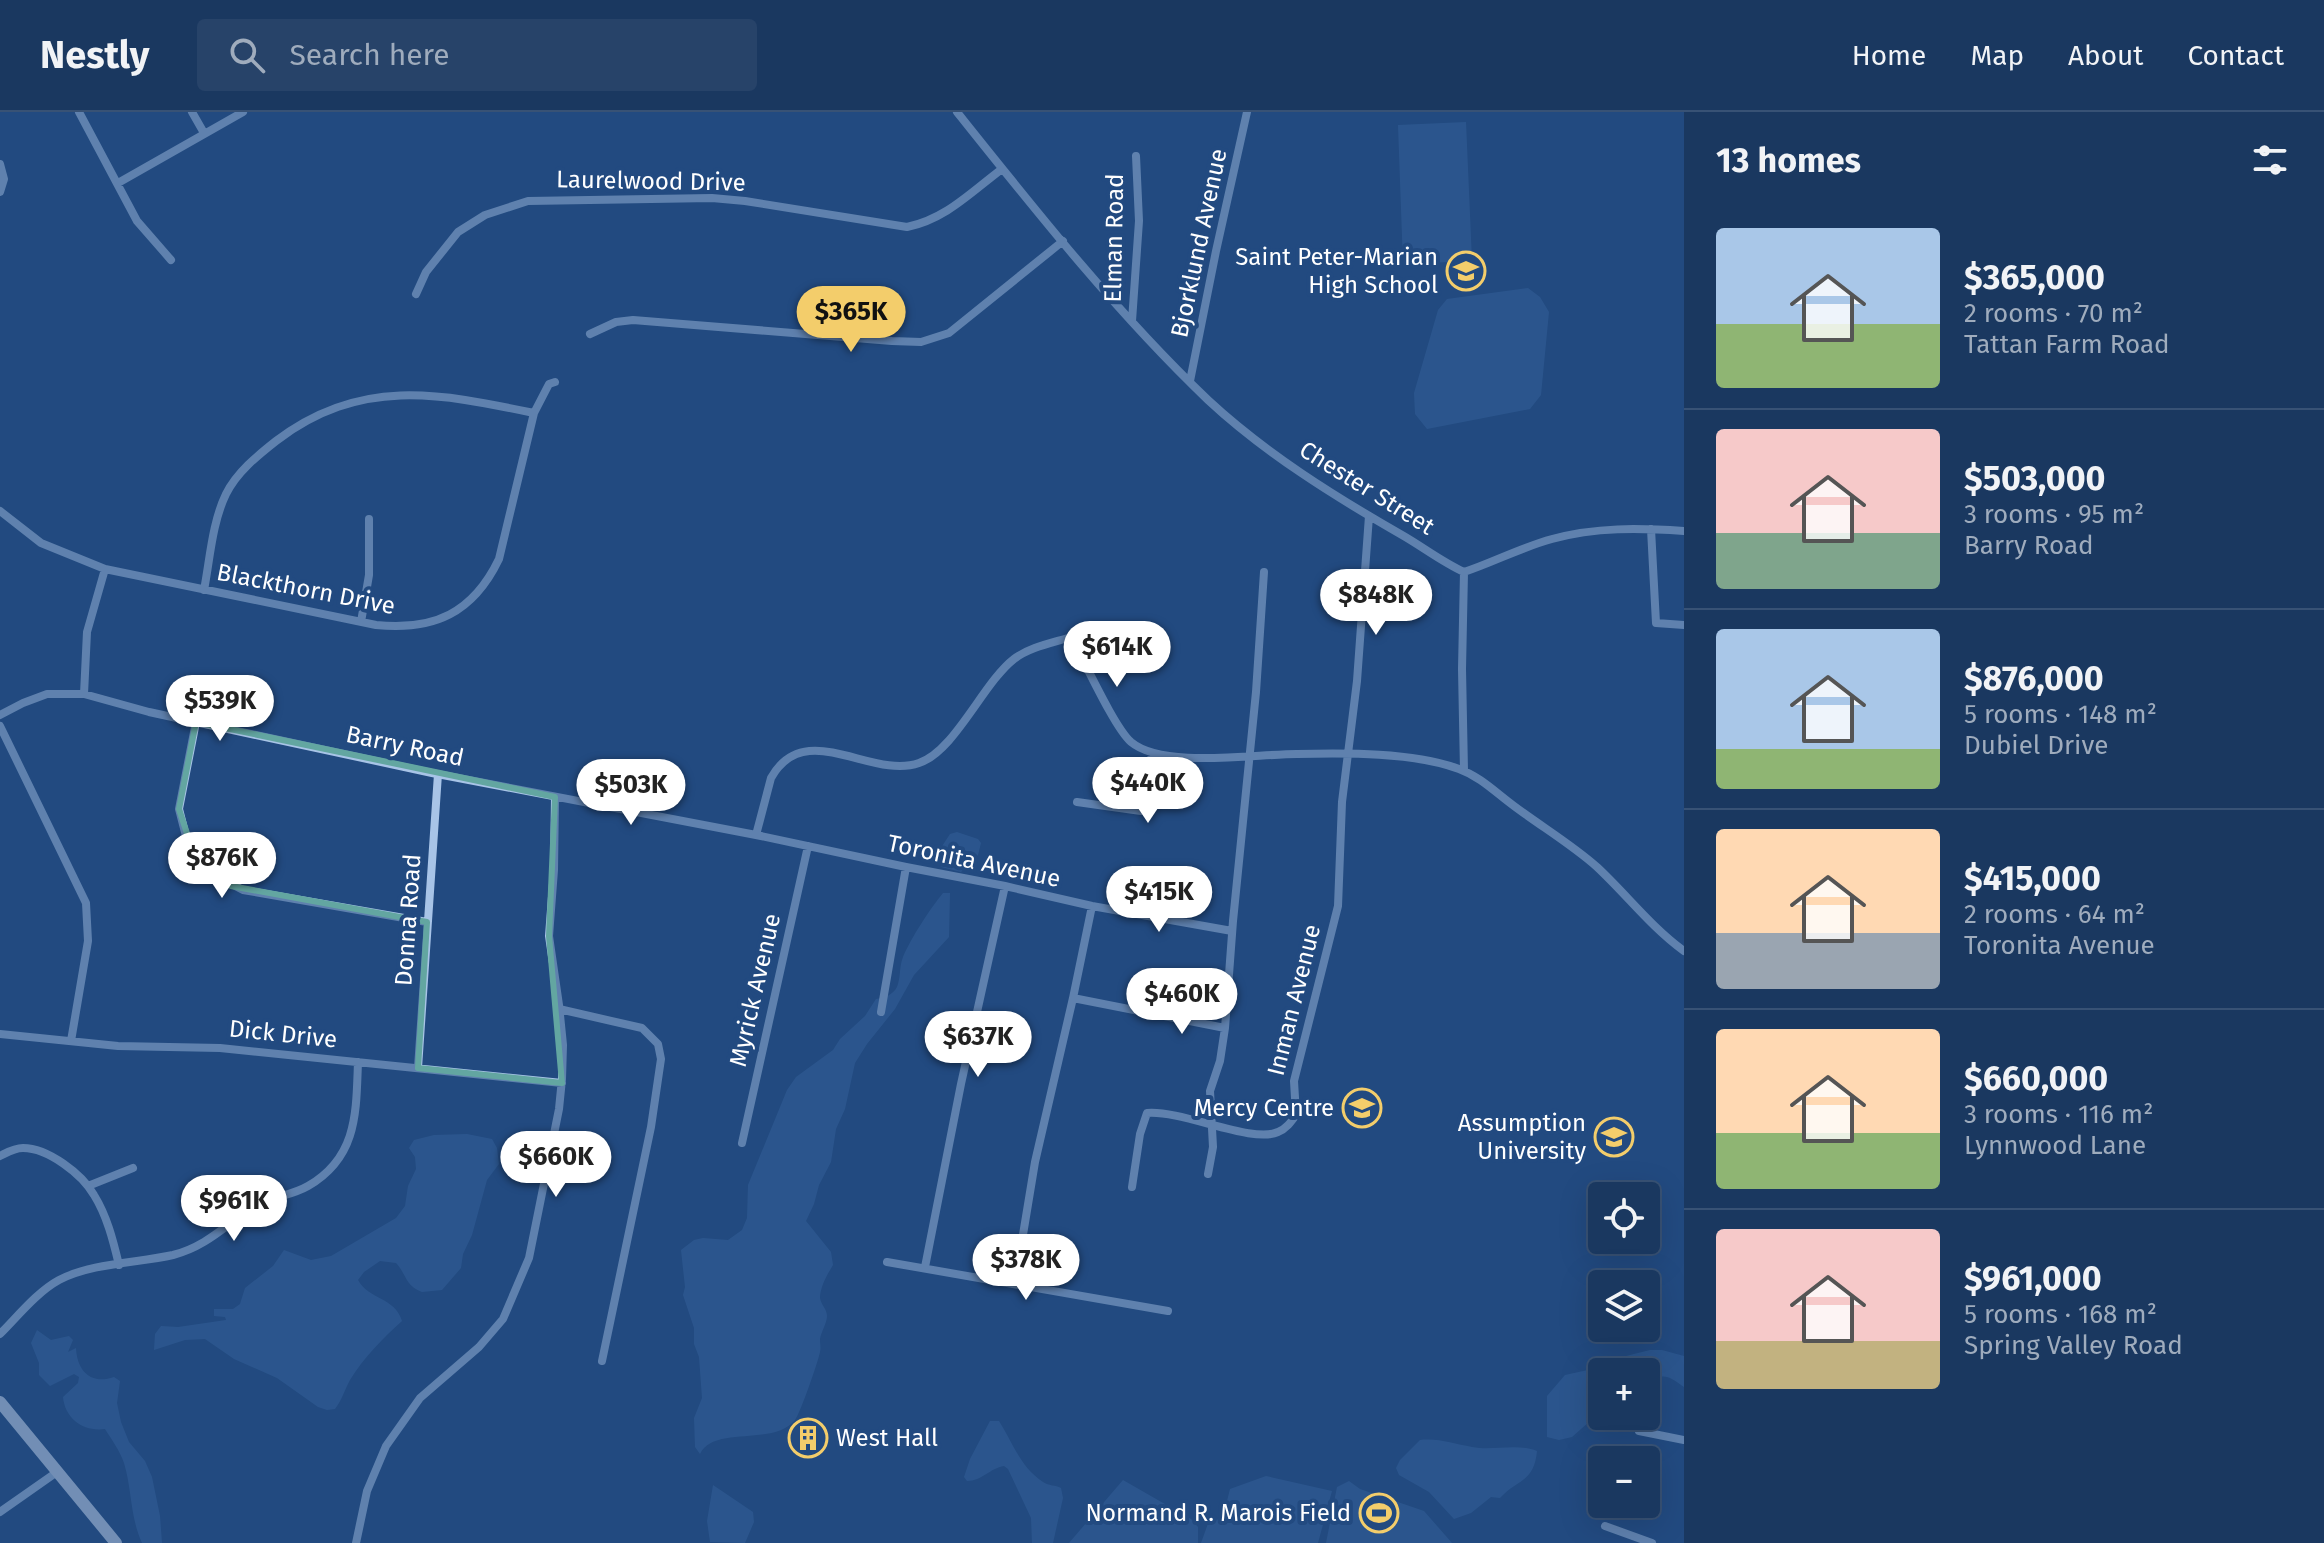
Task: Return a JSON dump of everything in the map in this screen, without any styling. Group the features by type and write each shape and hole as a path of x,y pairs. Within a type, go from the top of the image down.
{"main road":[{"path":"0,1402 116,1543"}],"street":[{"path":"79,112 137,221 171,260"},
{"path":"192,112 204,133"},
{"path":"118,183 243,112"},
{"name":"Chester Street","path":"957,112 1132,321 1209,401 1267,448 1369,516 1464,572"},
{"name":"Bjorklund Avenue","path":"1190,381 1247,112"},
{"name":"Elman Road","path":"1132,321 1139,221 1136,156"},
{"path":"0,164 4,179 0,192"},
{"name":"Laurelwood Drive","path":"416,294 426,272 458,232 485,215 528,201 712,198 907,227 922,224 948,211 1002,169"},
{"path":"590,334 616,322 633,320 892,341 930,340 949,333 971,318 1063,241"},
{"name":"Blackthorn Drive","path":"0,511 41,543 105,569 361,622 392,627 424,625 450,615 486,584 499,559 534,413 549,384 555,382"},
{"path":"204,590 225,495 237,476 280,439 315,416 355,400 403,394 428,395 534,413"},
{"name":"Inman Avenue","path":"1132,1187 1146,1114 1157,1113 1269,1135 1283,1129 1296,1115 1294,1081 1338,906 1342,802 1349,755 1369,516"},
{"path":"361,622 369,575 369,519"},
{"path":"1464,771 1464,572 1567,535 1604,529 1684,531"},
{"path":"1651,529 1656,623 1684,625"},
{"path":"84,694 87,632 105,569"},
{"path":"1208,1174 1213,1147 1210,1091 1220,1061 1225,1028 1264,572"},
{"path":"756,835 768,785 781,765 806,751 827,752 893,766 919,763 939,750 1010,662 1031,650 1071,637 1124,735 1152,754 1174,758 1349,755 1432,762 1464,771 1573,846 1684,951"},
{"name":"Barry Road","path":"0,715 47,694 84,694 196,722 438,774 756,835"},
{"path":"196,722 180,796 180,821 194,855 210,873 243,890 427,922"},
{"path":"0,726 86,903 88,941 71,1041"},
{"path":"1077,802 1141,811 1152,754"},
{"name":"Donna Road","path":"418,1068 438,774"},
{"path":"356,1543 367,1491 386,1446 420,1398 492,1333 503,1319 521,1282 533,1243 562,1083 563,1045 549,936 555,797"},
{"name":"Toronita Avenue","path":"756,835 1092,906 1232,931"},
{"name":"Myrick Avenue","path":"742,1143 808,846"},
{"path":"881,1012 906,867"},
{"path":"925,1267 1005,886"},
{"path":"1015,1283 1035,1162 1092,906"},
{"path":"1073,998 1225,1028"},
{"path":"559,1009 642,1028 654,1038 661,1055 651,1127 602,1361"},
{"name":"Dick Drive","path":"0,1034 133,1046 193,1045 562,1083"},
{"path":"0,1334 60,1280 173,1255 198,1246 257,1205 315,1181 340,1157 352,1134 358,1062"},
{"path":"0,1156 17,1148 41,1152 88,1186 107,1222 119,1265"},
{"path":"88,1186 133,1168"},
{"path":"887,1262 1168,1311"},
{"path":"1639,1431 1684,1440"},
{"path":"0,1512 57,1472"},
{"path":"1605,1526 1652,1543"}],"highlighted area":[{"path":"196,722 555,797 549,936 562,1083 418,1068 427,922 231,886 194,855 179,809"}],"shaded area":[{"path":"1466,122 1472,261 1403,264 1398,125"},
{"path":"1528,288 1540,297 1549,312 1541,395 1530,409 1427,429 1415,414 1414,393 1438,310 1447,299"},
{"path":"957,832 981,843 978,855 961,872 941,867 935,857 950,834"},
{"path":"943,893 950,893 949,937 914,975 895,1009 855,1063 845,1109 836,1129 831,1162 806,1221 831,1252 833,1265 820,1294 826,1322 820,1339 820,1352 801,1408 795,1420 785,1428 773,1433 718,1440 707,1445 700,1454 695,1447 694,1418 702,1398 699,1357 694,1344 694,1328 683,1295 681,1250 694,1240 728,1240 742,1230 747,1218 748,1185 787,1090 796,1077 833,1050 840,1039 865,1016 876,999 888,996 895,990 906,949"},
{"path":"467,1134 492,1139 499,1164 487,1180 461,1268 442,1290 422,1292 409,1283 396,1263 380,1261 364,1272 358,1280 363,1287 394,1307 402,1321 362,1363 335,1409 318,1407 277,1378 234,1359 205,1339 185,1340 154,1350 155,1334 161,1326 178,1327 226,1320 225,1317 214,1316 214,1309 233,1309 240,1304 245,1288 273,1266 284,1250 311,1260 331,1256 396,1218 405,1206 408,1186 416,1169 415,1157 409,1148 414,1140 434,1135"},
{"path":"37,1330 51,1340 69,1336 73,1340 68,1352 76,1348 79,1364 87,1374 99,1379 114,1377 120,1381 117,1403 121,1422 129,1442 145,1461 152,1477 162,1543 142,1543 135,1523 124,1463 105,1429 83,1426 67,1412 63,1397 78,1383 79,1377 74,1374 50,1386 39,1375 39,1363 31,1343"},
{"path":"1650,1350 1684,1356 1684,1387 1673,1380 1660,1378 1660,1358 1618,1358"},
{"path":"1588,1370 1588,1423 1572,1437 1559,1440 1547,1437 1547,1396 1565,1375"},
{"path":"990,1421 999,1421 1035,1476 1061,1488 1063,1498 1053,1543 1032,1543 1031,1518 1004,1466 972,1480 967,1481 964,1477"},
{"path":"1420,1440 1537,1451 1532,1469 1524,1479 1500,1498 1491,1497 1471,1513 1454,1519 1429,1492 1399,1475 1396,1468 1400,1460"},
{"path":"1266,1476 1332,1491 1318,1543 1201,1543 1210,1518 1219,1520 1223,1517 1230,1489"},
{"path":"1123,1480 1191,1519 1198,1527 1198,1543 1069,1543"},
{"name":"Normand R. Marois Field","path":"1349,1481 1360,1489 1424,1511 1452,1543 1326,1543 1337,1487"},
{"path":"713,1485 753,1512 754,1522 745,1543 710,1542 707,1521"}],"place":[{"name":"Saint Peter-Marian High School","path":"1466,271"},
{"name":"Mercy Centre","path":"1362,1108"},
{"name":"Assumption University","path":"1614,1137"},
{"name":"West Hall","path":"808,1438"},
{"name":"Normand R. Marois Field","path":"1379,1513"}]}
